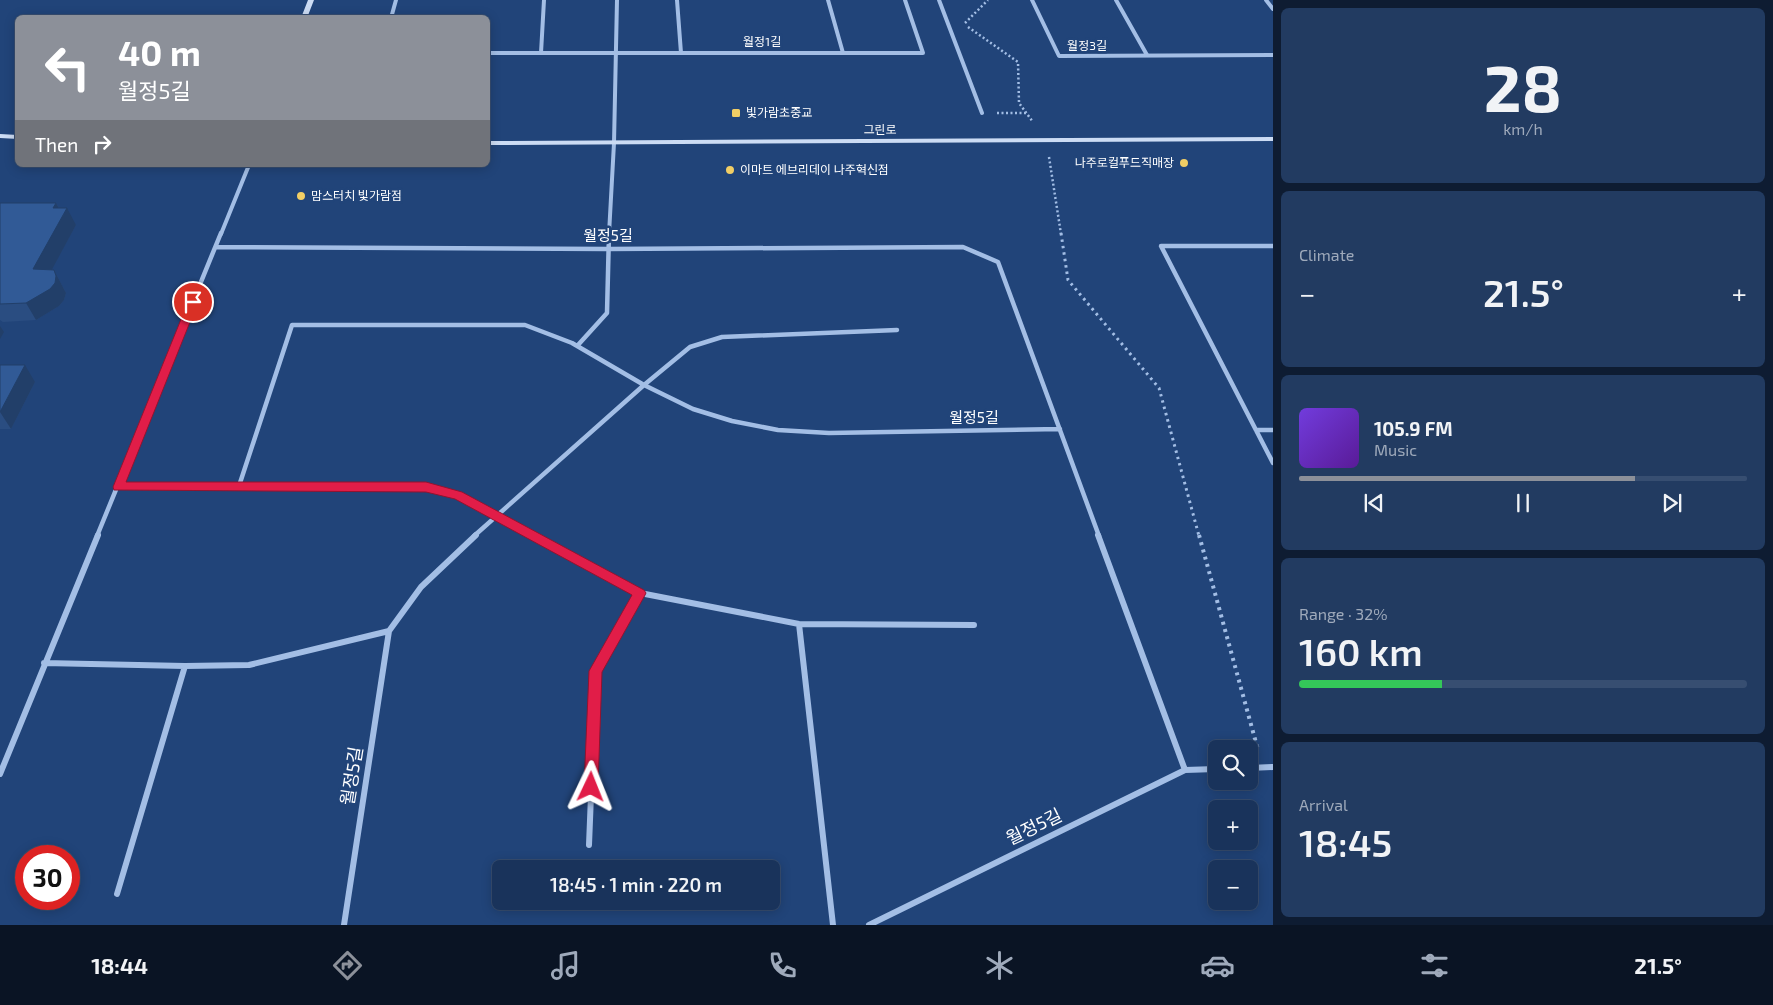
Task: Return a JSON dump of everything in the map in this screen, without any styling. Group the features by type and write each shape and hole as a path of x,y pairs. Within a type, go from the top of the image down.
{"street":[{"path":"305,15 311,0"},
{"path":"392,15 396,0"},
{"path":"540,53 544,0"},
{"path":"578,345 607,313 608,249 614,143 617,0"},
{"path":"677,0 681,53"},
{"path":"828,0 843,53"},
{"name":"월정1길","path":"490,53 923,53 905,0"},
{"path":"939,0 982,113"},
{"name":"월정3길","path":"1032,0 1059,56 1273,55"},
{"path":"1116,0 1147,56"},
{"path":"1266,0 1273,9"},
{"path":"0,136 15,137"},
{"name":"그린로","path":"490,143 1273,139"},
{"path":"0,774 248,167"},
{"path":"1273,246 1161,246 1273,463"},
{"name":"월정5길","path":"216,247 608,249 963,247 998,262 1060,429 829,433 778,430 693,409 644,385 496,515 421,588 389,631 344,925"},
{"path":"239,486 292,325 525,325 546,331 578,345 644,385 690,347 722,337 897,330"},
{"path":"1060,429 1185,770"},
{"path":"1256,430 1273,430"},
{"path":"118,487 426,487 458,496 640,593 799,624 974,625"},
{"path":"589,845 596,671 640,593"},
{"path":"799,624 833,925"},
{"path":"44,663 185,666 249,665 389,631"},
{"path":"117,894 185,666"},
{"path":"1258,767 1273,767"},
{"name":"월정5길","path":"869,925 1185,770 1208,769"}],"path":[{"path":"988,0 964,24 1018,62 1019,103 1046,140 1068,280 1159,388 1262,767"},
{"path":"982,113 1026,113"}],"building":[{"path":"0,203 56,203 53,208 67,208 33,269 54,270 56,276 55,283 50,289 26,303 0,304"},
{"path":"0,365 25,365 0,412"}],"place":[{"name":"빛가람초중교","path":"736,113"},
{"name":"나주로컬푸드직매장","path":"1184,163"},
{"name":"이마트 에브리데이 나주혁신점","path":"730,170"},
{"name":"맘스터치 빛가람점","path":"301,196"}],"route":[{"path":"193,302 118,487 426,487 458,496 640,593 596,671 591,787"}]}
